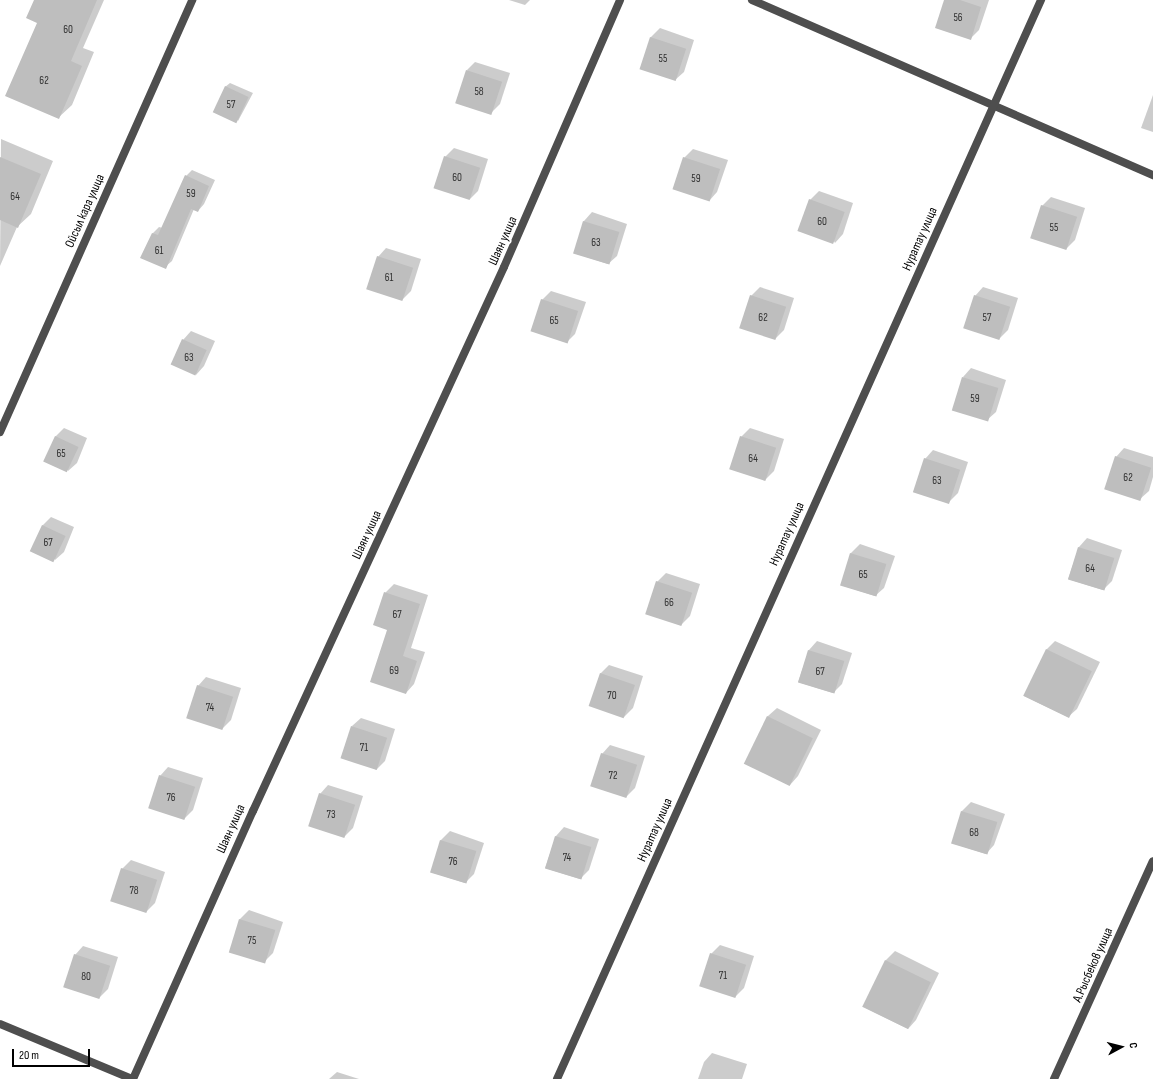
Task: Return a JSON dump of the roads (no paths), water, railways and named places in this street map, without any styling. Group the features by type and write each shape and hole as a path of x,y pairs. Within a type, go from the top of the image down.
{"street":[{"name":"Ойсыл кара улица","path":"0,432 192,0"},
{"name":"Шаян улица","path":"133,1079 256,804 504,267 620,0"},
{"path":"752,0 1153,175"},
{"name":"Нуратау улица","path":"557,1079 993,104 1041,0"},
{"name":"А.Рысбеков улица","path":"1054,1079 1153,861"},
{"path":"0,1024 133,1079"}]}
